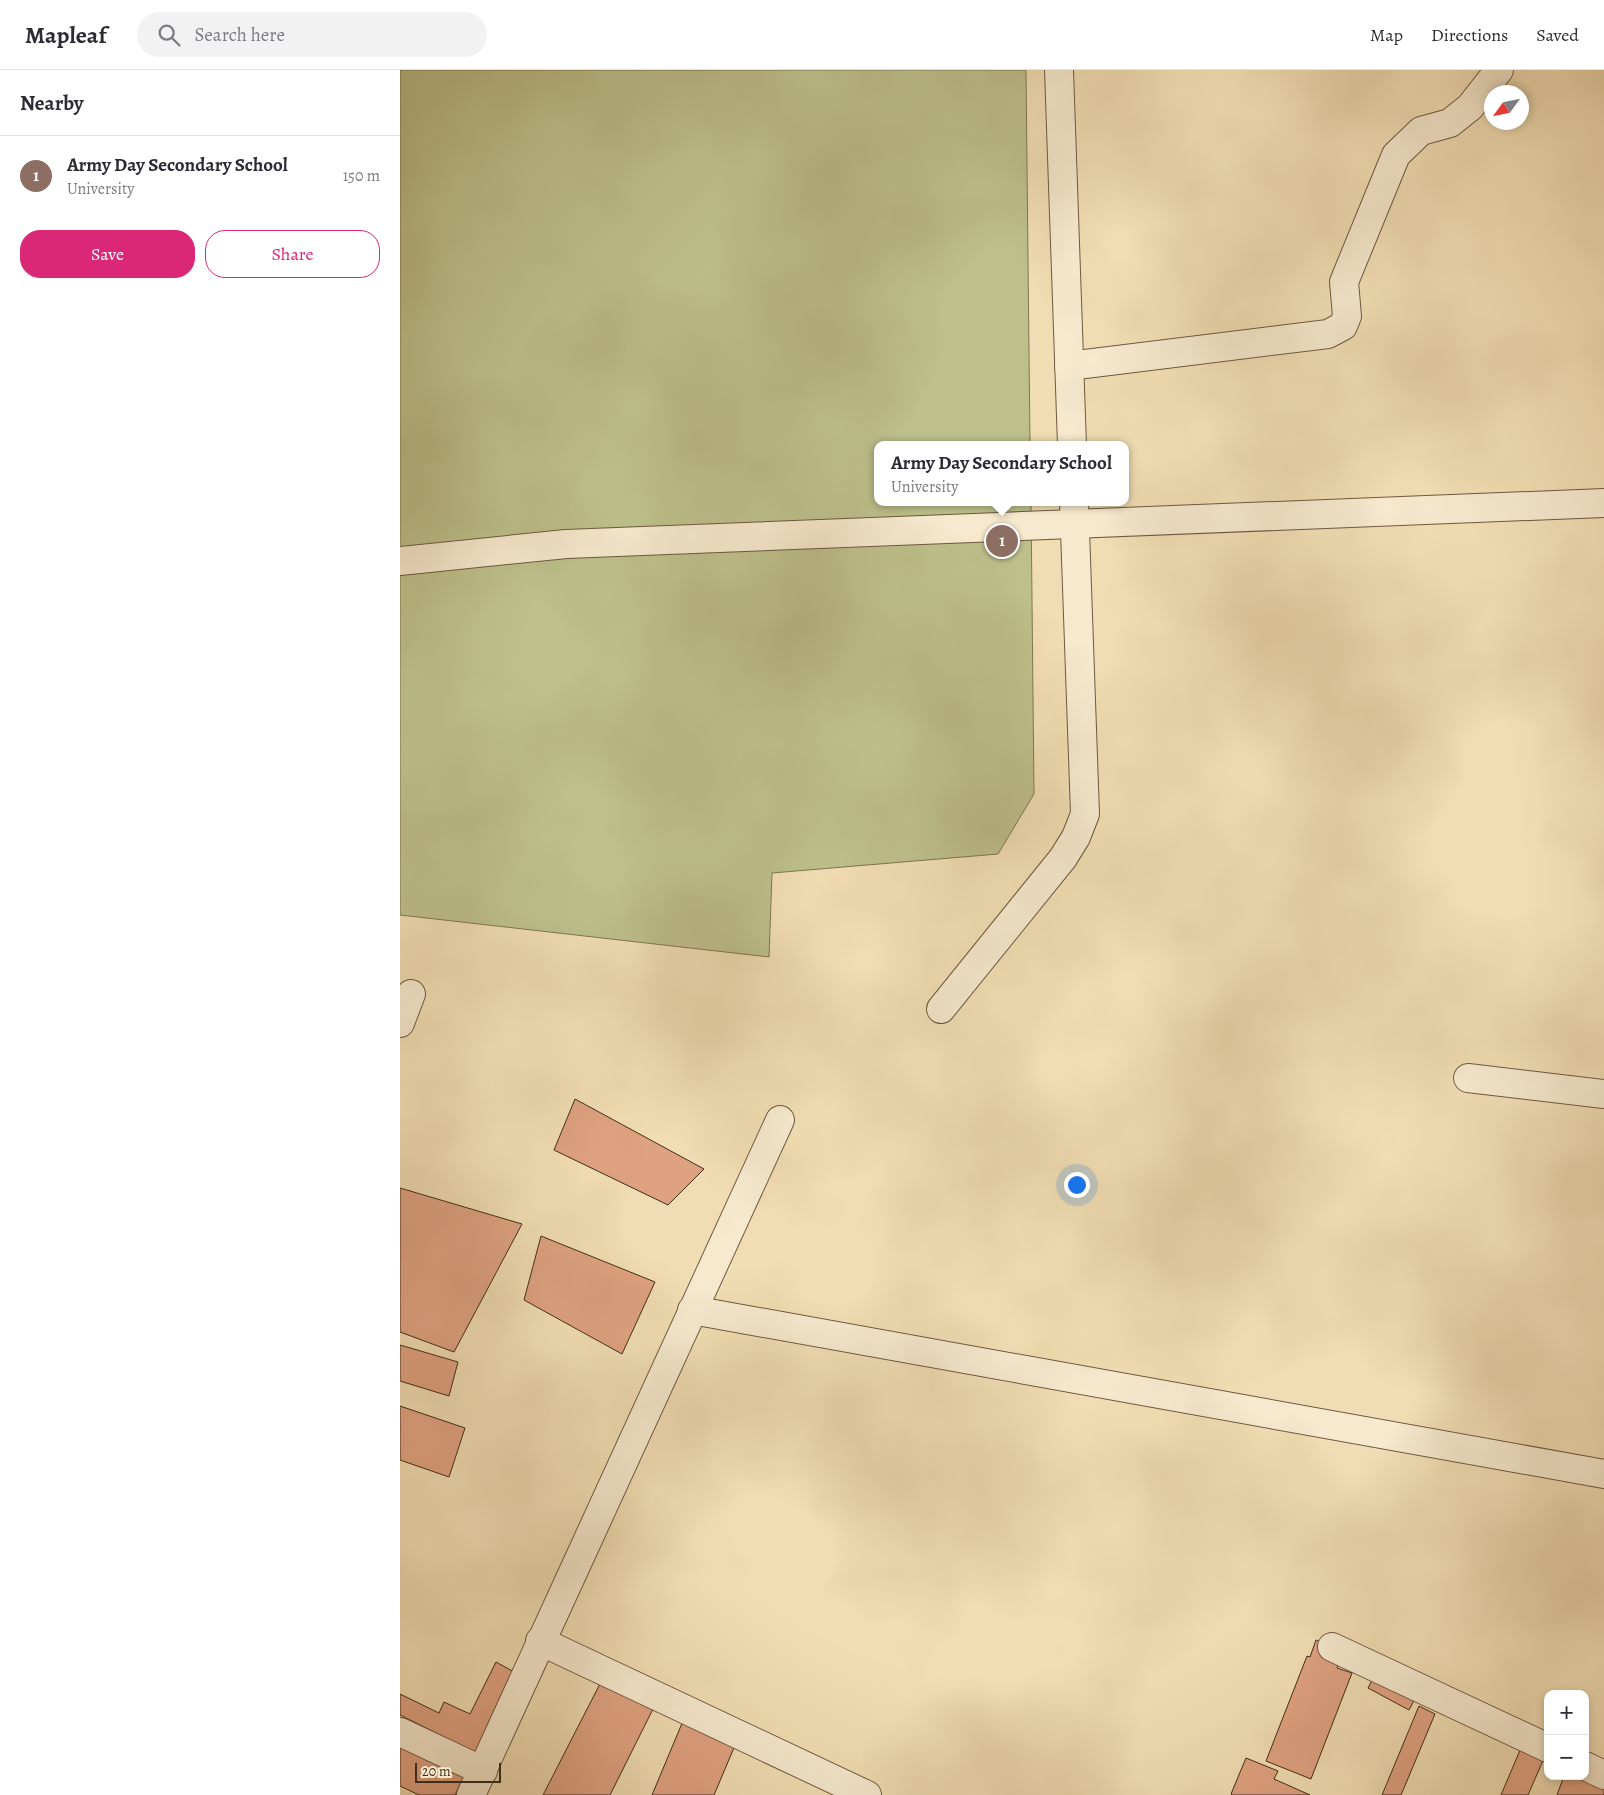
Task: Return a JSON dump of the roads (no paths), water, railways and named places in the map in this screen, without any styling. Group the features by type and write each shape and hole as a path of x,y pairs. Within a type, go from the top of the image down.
{"street":[{"path":"1059,70 1072,441"},
{"path":"1069,366 1328,334 1343,326 1347,316 1344,282 1396,155 1421,131 1450,123 1470,107 1499,70"},
{"path":"400,561 566,544 1074,514 1604,503"},
{"path":"940,1009 1063,858 1076,837 1084,814 1074,514"},
{"path":"400,1023 411,994"},
{"path":"1468,1078 1604,1094"},
{"path":"471,1795 780,1120"},
{"path":"692,1310 1604,1474"},
{"path":"540,1641 867,1795"},
{"path":"1332,1647 1544,1746"},
{"path":"400,1732 483,1771"},
{"path":"1589,1768 1604,1775"}],"place":[{"name":"Army Day Secondary School","path":"1002,541"}]}
